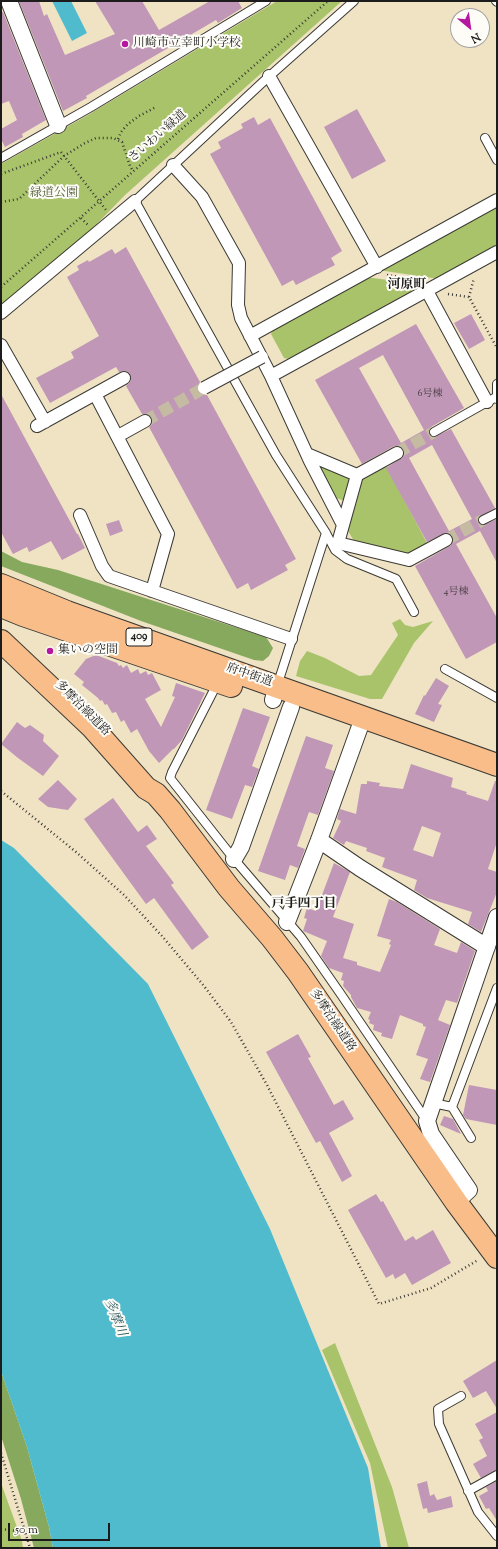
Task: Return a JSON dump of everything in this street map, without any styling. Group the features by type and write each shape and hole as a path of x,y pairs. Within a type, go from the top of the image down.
{"main road":[{"name":"府中街道","path":"1,585 281,698"},
{"name":"府中街道","path":"1,606 22,615 30,626 44,633 74,643 87,643 99,640 218,681 281,698 497,765"},
{"name":"多摩沿線道路","path":"1,629 63,691 80,697 105,720 112,740 131,757 153,781 156,794"},
{"name":"多摩沿線道路","path":"1,641 92,727 146,788 156,794 228,888 272,938 298,972 456,1202 488,1258"},
{"name":"府中街道","path":"361,724 497,777"}],"street":[{"path":"9,1 58,125"},
{"path":"269,76 372,269"},
{"path":"173,165 202,197 239,263 238,305 241,318 262,357 307,454 343,525"},
{"path":"250,336 497,200"},
{"path":"1,313 135,201"},
{"path":"271,376 497,252"},
{"path":"427,290 493,399"},
{"path":"1,345 41,424 124,378"},
{"path":"204,388 262,357"},
{"path":"96,394 168,534 152,591"},
{"path":"118,436 145,421"},
{"path":"397,453 357,475 338,543 409,560 446,540"},
{"path":"307,454 357,475"},
{"path":"80,515 102,566 109,576 291,638"},
{"path":"234,859 241,847 281,698"},
{"path":"287,922 319,840 361,724"},
{"path":"319,840 360,868 492,948"},
{"path":"456,1202 469,1190 431,1134 427,1121 492,948 497,918"}],"lane":[{"path":"1,158 266,1"},
{"path":"354,1 269,76 135,201 276,455 326,533 335,550 347,559 396,579 414,612"},
{"path":"485,138 497,160"},
{"path":"434,432 493,399 497,384"},
{"path":"483,520 497,513"},
{"path":"281,698 291,638 326,533"},
{"path":"445,669 497,698"},
{"path":"218,681 211,698 170,778 234,859 300,937 427,1121"},
{"path":"452,1108 497,988"},
{"path":"433,1103 452,1108 471,1138"},
{"path":"461,1396 438,1409 439,1424 478,1512 497,1536"},
{"path":"468,1491 497,1475"}],"path":[{"name":"さいわい緑道","path":"1,287 328,1"},
{"path":"118,139 121,132 128,124 156,107"},
{"path":"1,202 19,199 64,156 85,142 96,138 118,139 122,142 130,166 134,171"},
{"path":"1,174 61,152 106,210"},
{"path":"372,269 439,284"},
{"path":"427,290 468,297 497,348"},
{"path":"1,791 76,852 124,895 162,936 232,1022 267,1085 379,1304 432,1288 488,1258"},
{"path":"1,1453 30,1548"},
{"path":"1,1530 25,1532"}],"green space":[{"name":"緑道公園","path":"277,1 342,1 125,195 88,233 1,308 1,164 88,115"},
{"path":"497,204 497,248 439,279 378,270"},
{"path":"365,277 428,285 293,360 284,358 271,334 274,327"},
{"path":"325,464 352,475 345,501 336,498 319,467"},
{"path":"385,464 427,543 406,555 354,541 348,531 362,477"},
{"path":"1,551 22,562 58,570 266,637 273,648 269,656 263,661 254,660 141,621 1,566"},
{"path":"400,619 405,625 413,627 433,621 414,643 382,699 370,699 296,676 300,661 307,651 325,658 359,676 371,675 398,635 392,623"},
{"path":"335,1343 392,1487 409,1548 388,1548 370,1463 322,1350"},
{"path":"1,1371 27,1447 49,1527 53,1548 34,1548 21,1499 1,1436"},
{"path":"1,1483 22,1541 23,1548 1,1548"}],"water":[{"path":"52,1 71,1 87,33 72,41"},
{"name":"多摩川","path":"1,840 14,848 148,984 270,1229 368,1468 381,1548 53,1548 49,1527 27,1447 1,1371"}],"building":[{"name":"川崎市立幸町小学校","path":"19,1 39,1 44,16 47,14 65,55 115,34 95,1 142,1 159,30 210,1 238,1 242,8 218,23 216,20 63,111"},
{"path":"1,12 3,12 46,120 22,134 23,137 5,147 1,139 1,129 17,120 9,101 1,104"},
{"path":"357,109 386,161 352,179 324,127"},
{"path":"254,117 258,125 270,118 342,251 331,258 335,265 296,285 293,280 282,286 210,154 221,148 218,142 243,128 241,124"},
{"path":"126,247 200,382 197,387 198,392 203,395 207,395 296,559 285,565 288,570 251,590 248,583 237,589 149,427 152,424 152,418 148,414 142,414 126,386 131,379 128,372 119,372 116,367 50,403 36,378 74,358 71,352 99,336 67,277 79,270 77,266 88,260 89,262 112,249 115,254"},
{"path":"471,314 485,340 469,349 454,323"},
{"path":"416,324 464,408 431,427 429,434 434,437 451,429 495,508 479,517 478,523 483,525 497,519 497,563 480,531 456,544 497,618 497,642 466,659 415,566 450,546 453,541 453,537 450,533 446,533 427,542 386,468 403,457 403,449 398,446 394,446 362,464 315,380","holes":["383,355 424,430 401,443 359,368","432,445 472,519 449,531 409,458"]},
{"path":"1,394 85,548 62,560 51,541 29,552 27,547 13,554 1,532"},
{"path":"119,520 123,531 110,536 106,524"},
{"path":"96,655 117,663 123,668 127,665 131,673 138,669 140,674 146,671 148,675 152,673 161,690 145,699 161,727 175,697 172,696 176,683 205,693 182,740 159,763 149,751 137,729 131,733 124,720 121,722 116,712 112,713 107,704 105,705 102,700 100,701 82,685 84,682 74,674 86,659"},
{"path":"436,678 449,686 438,704 442,705 434,722 415,714 424,695 425,696"},
{"path":"243,708 270,717 252,766 259,769 252,787 245,785 232,819 206,810"},
{"path":"17,722 25,728 30,725 44,735 43,741 59,756 43,776 1,744"},
{"path":"306,736 333,745 325,768 334,771 318,815 309,812 297,846 305,849 298,868 290,865 285,880 258,871"},
{"path":"411,764 453,778 451,787 467,792 466,794 488,801 495,781 497,781 497,842 488,869 497,872 497,892 481,932 468,924 472,912 427,898 414,890 417,880 382,867 385,858 366,851 367,848 346,841 344,845 333,838 341,821 337,819 340,809 356,814 361,784 367,784 367,781 380,783 379,786 403,789","holes":["422,826 441,833 433,857 413,850"]},
{"path":"58,780 77,799 68,810 48,807 38,799"},
{"path":"113,798 138,832 147,825 157,839 146,846 174,883 171,885 209,937 192,950 154,898 146,904 84,819"},
{"path":"334,863 350,872 333,917 354,924 343,958 357,962 357,965 380,972 391,945 389,944 391,940 377,936 389,899 397,902 440,929 434,945 457,953 461,942 475,951 457,1003 446,1000 438,1020 450,1025 430,1082 420,1079 428,1059 416,1055 426,1027 423,1026 423,1024 400,1015 392,1039 381,1036 382,1033 373,1030 374,1025 369,1023 370,1020 368,1019 371,1012 357,1008 351,995 343,986 344,981 341,980 343,973 329,968 321,956 327,941 303,931 307,919 304,918 307,908 316,911"},
{"path":"298,1034 311,1057 308,1058 334,1105 343,1100 354,1119 329,1133 352,1176 342,1182 320,1141 316,1143 266,1052"},
{"path":"469,1085 497,1090 497,1125 466,1119 463,1115"},
{"path":"444,1116 453,1119 461,1134 440,1125"},
{"path":"376,1194 381,1202 383,1201 405,1241 413,1236 416,1240 433,1230 451,1263 412,1285 405,1273 395,1279 393,1274 386,1278 348,1210"},
{"path":"497,1360 497,1409 486,1391 473,1398 463,1381"},
{"path":"497,1412 497,1470 481,1478 473,1464 487,1456 479,1440 483,1438 475,1424"},
{"path":"427,1481 430,1496 434,1494 437,1500 451,1496 453,1507 428,1513 427,1508 423,1509 417,1484"},
{"path":"497,1481 497,1521 489,1508 486,1509 479,1496 488,1491 486,1487"}],"tunnel":[{"path":"145,421 204,388"},
{"path":"397,453 434,432"},
{"path":"446,540 483,520"}],"place":[{"name":"川崎市立幸町小学校","path":"125,44"},
{"name":"集いの空間","path":"50,651"}],"district":[{"name":"河原町","path":"407,286"},
{"name":"戸手四丁目","path":"304,905"}]}
